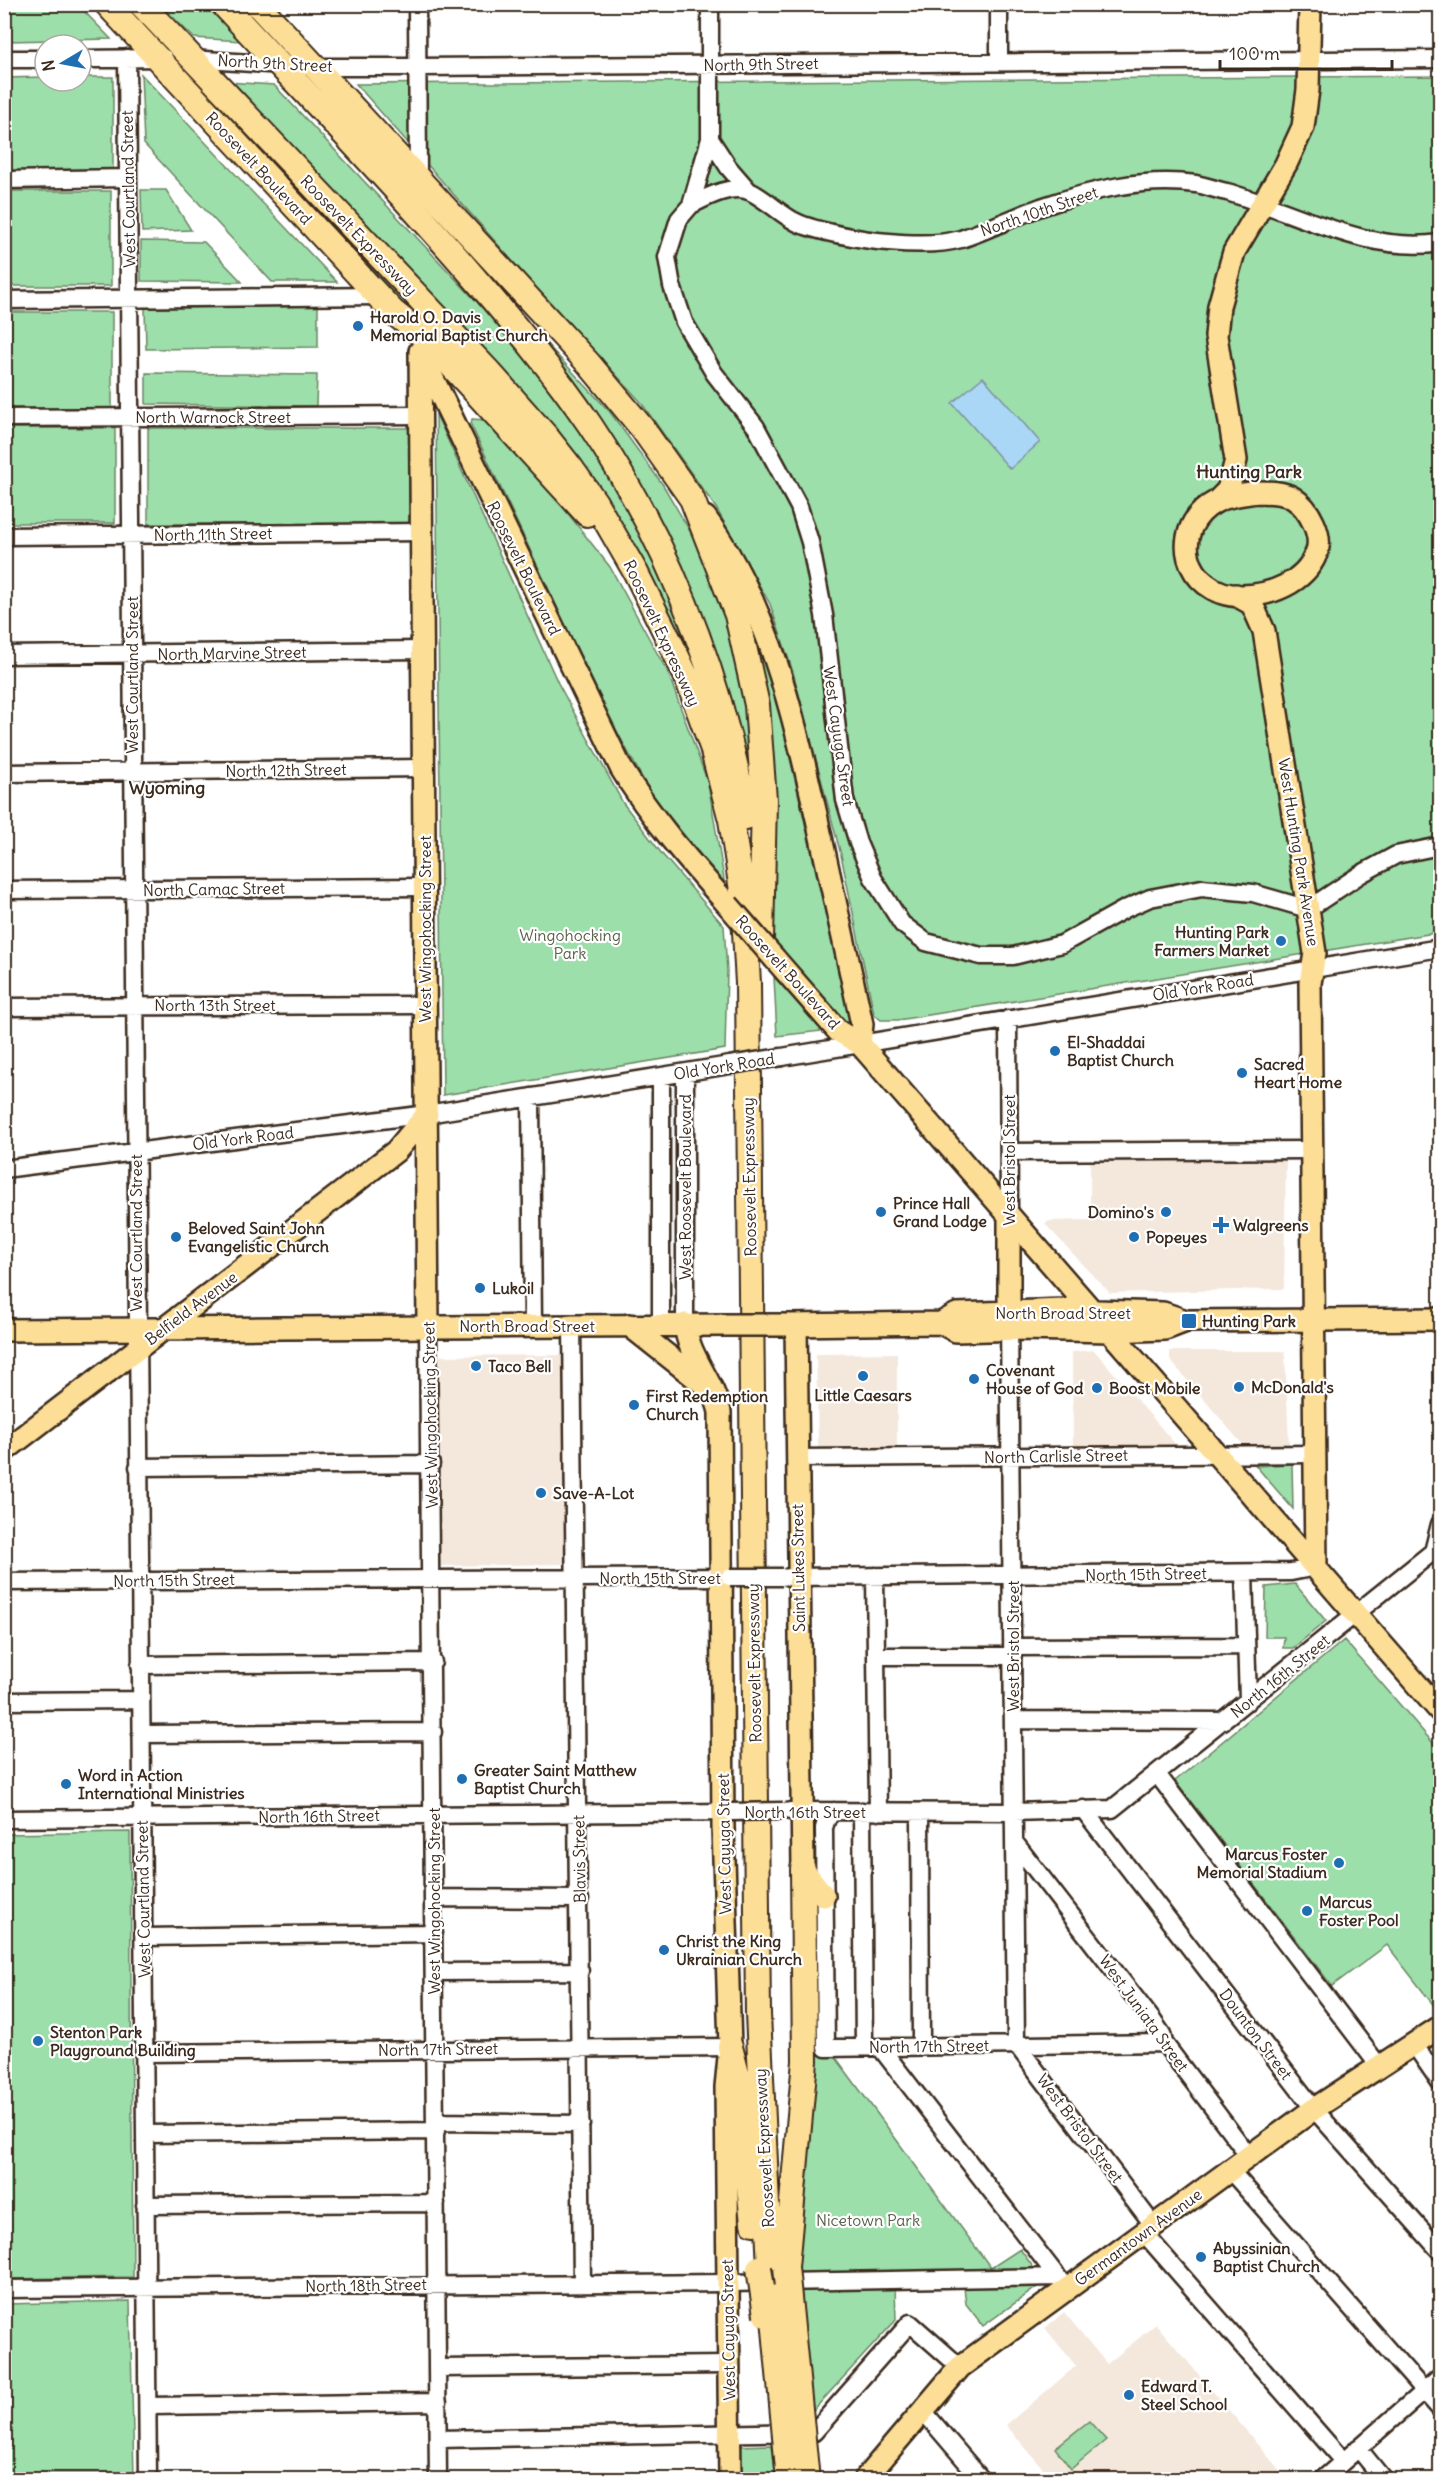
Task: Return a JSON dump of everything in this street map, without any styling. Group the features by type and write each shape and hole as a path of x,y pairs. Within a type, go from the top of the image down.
{"highway":[{"name":"Roosevelt Boulevard","path":"107,4 386,304"},
{"path":"141,4 192,59"},
{"path":"223,4 278,64"},
{"name":"Roosevelt Boulevard","path":"257,4 616,395 692,499"},
{"name":"Roosevelt Expressway","path":"192,59 524,411 571,468 595,502 636,573 687,678 712,747 731,820 743,898 748,983 758,2014 772,2268 782,2418 789,2480"},
{"name":"Roosevelt Expressway","path":"278,64 428,225 515,326 567,392 634,498 673,575 704,652 728,733 746,814 761,939 774,2076 772,2268 807,2480"},
{"path":"428,225 534,304"},
{"path":"386,304 427,339 563,486 636,573"},
{"path":"692,499 737,615 757,705 764,800 761,939"},
{"path":"772,2268 805,2061 803,1869"},
{"path":"730,2047 737,2074 772,2268"}],"main road":[{"name":"West Hunting Park Avenue","path":"1236,460 1228,490 1196,518 1189,531 1186,553 1190,564 1208,586 1218,592 1236,595 1263,593 1281,588 1294,581 1311,563 1317,553 1319,542 1310,517 1293,498 1253,485 1246,478 1236,460 1216,336 1225,280 1234,252 1286,164 1303,127 1310,61 1310,4"},
{"name":"Roosevelt Boulevard","path":"386,304 420,351 621,768 638,796 662,828 838,1031 860,1044 862,1024 786,690 769,641 744,584 713,528 692,499"},
{"name":"West Wingohocking Street","path":"420,351 428,1327"},
{"name":"West Hunting Park Avenue","path":"1218,501 1244,494 1269,492"},
{"name":"West Hunting Park Avenue","path":"1264,631 1268,602 1281,588"},
{"name":"West Hunting Park Avenue","path":"1236,595 1252,604 1264,631 1315,952 1310,983 1316,1568"},
{"path":"860,1044 1440,1711"},
{"name":"Belfield Avenue","path":"4,1451 138,1338 164,1329 396,1151 427,1114"},
{"name":"West Bristol Street","path":"1009,1215 1010,1321"},
{"name":"North Broad Street","path":"1010,1321 1093,1311 1163,1313 1186,1321 1440,1319"},
{"name":"North Broad Street","path":"164,1329 941,1323 957,1314 1111,1331 1165,1329 1186,1321"},
{"name":"West Cayuga Street","path":"685,1324 689,1348 717,1401 720,1412 726,1577 730,2047 726,2086 730,2480"},
{"path":"628,1325 702,1382 717,1401"},
{"name":"Saint Lukes Street","path":"792,1325 797,1458 790,1577 793,1811 803,1869"},
{"path":"4,1330 138,1338"},
{"path":"803,1869 824,1896"},
{"name":"Germantown Avenue","path":"864,2480 960,2367 1062,2283 1149,2230 1314,2109 1440,2027"}],"street":[{"path":"417,4 418,179"},
{"name":"West Cayuga Street","path":"710,4 710,139 691,205 679,219 667,256 672,286 684,322 714,373 756,427 799,507 810,542 824,615 845,800 858,843 873,878 902,924 926,942 981,956 1013,956 1062,944 1125,909 1150,898 1202,888 1253,894 1308,909"},
{"path":"999,4 999,61"},
{"name":"West Courtland Street","path":"127,58 148,2480"},
{"path":"4,59 33,59"},
{"name":"North 9th Street","path":"93,59 192,59 315,67 1440,59"},
{"name":"North 10th Street","path":"710,139 729,168 749,190 797,223 848,236 889,242 928,243 959,239 1041,207 1088,192 1126,184 1157,182 1198,184 1262,203 1354,236 1391,244 1440,243"},
{"path":"4,180 128,178"},
{"path":"691,205 730,190 749,190"},
{"path":"4,300 129,299 386,304"},
{"name":"North Warnock Street","path":"4,418 421,415"},
{"name":"North 11th Street","path":"4,536 422,532"},
{"name":"North Marvine Street","path":"4,655 423,650"},
{"name":"North 12th Street","path":"4,773 424,768"},
{"path":"1308,909 1361,874 1396,855 1440,846"},
{"name":"North Camac Street","path":"4,890 424,887"},
{"name":"Old York Road","path":"4,1169 427,1114 1440,948"},
{"name":"North 13th Street","path":"4,1007 425,1005"},
{"name":"West Bristol Street","path":"1008,1019 1009,1215"},
{"name":"West Roosevelt Boulevard","path":"685,1073 685,1324"},
{"name":"West Roosevelt Boulevard","path":"661,1077 661,1325"},
{"path":"531,1097 533,1326"},
{"path":"1009,1152 1312,1150"},
{"name":"West Roosevelt Boulevard","path":"661,1263 684,1301"},
{"name":"West Bristol Street","path":"1010,1321 1016,2044 1149,2230 1343,2461"},
{"name":"Blavis Street","path":"572,1326 580,1899 582,2284"},
{"name":"West Wingohocking Street","path":"428,1327 433,1662 438,2480"},
{"name":"North Carlisle Street","path":"797,1458 1315,1454"},
{"path":"138,1467 431,1464"},
{"path":"1437,1549 1440,1524"},
{"name":"North 16th Street","path":"4,1819 793,1811 1014,1812 1112,1809 1437,1549"},
{"name":"North 15th Street","path":"4,1582 1244,1573 1291,1572 1316,1568"},
{"path":"1244,1573 1248,1701"},
{"path":"875,1576 877,1656 870,1811 872,2047 1062,2283"},
{"path":"877,1656 1245,1646"},
{"path":"140,1665 433,1662"},
{"path":"4,1701 141,1700"},
{"path":"1014,1720 1223,1721"},
{"path":"141,1734 433,1732"},
{"path":"1157,1774 1380,2066"},
{"name":"Dounton Street","path":"1083,1809 1314,2109 1440,2251"},
{"name":"North 17th Street","path":"834,1811 827,1818 824,1828 826,2048 1164,2043"},
{"path":"920,1812 921,2046"},
{"name":"West Juniata Street","path":"1015,1843 1153,2021 1162,2034 1164,2043 1249,2156"},
{"path":"434,1898 580,1899"},
{"path":"145,1937 434,1933"},
{"path":"435,1972 580,1971"},
{"path":"1414,2043 1440,2082"},
{"name":"North 17th Street","path":"146,2053 730,2047"},
{"path":"146,2134 581,2124"},
{"path":"1230,2170 1440,2409"},
{"path":"145,2205 436,2203"},
{"name":"North 18th Street","path":"4,2289 437,2284 1062,2283"},
{"path":"438,2439 814,2432 910,2323 960,2367"},
{"path":"438,2368 728,2365"},
{"path":"1322,2480 1440,2377"},
{"path":"149,2406 438,2402"},
{"path":"924,2412 982,2480"},
{"path":"1358,2448 1384,2480"}],"shaded area":[{"path":"1286,1157 1284,1289 1110,1293 1045,1224 1049,1221 1090,1220 1090,1161"},
{"path":"1094,1350 1176,1445 1073,1446 1072,1352"},
{"path":"1170,1351 1285,1351 1289,1445 1243,1445 1170,1360"},
{"path":"897,1353 897,1449 818,1448 816,1354"},
{"path":"565,1355 568,1564 437,1566 435,1356"},
{"name":"Edward T. Steel School","path":"1064,2312 1107,2364 1156,2324 1287,2479 1052,2479 1006,2425 1076,2366 1045,2328"}],"green space":[{"path":"4,5 78,5 111,39 93,39 93,33 33,33 33,40 5,41"},
{"path":"161,5 206,5 241,41 194,38"},
{"path":"141,74 337,282 272,282 144,144"},
{"name":"Hunting Park","path":"1440,76 1440,932 898,1020 881,1020 874,1014 841,855 793,672 770,604 716,508 640,401 356,84"},
{"path":"33,77 33,93 93,93 93,77 113,77 113,173 5,173 4,78"},
{"path":"188,80 195,80 544,444 600,526"},
{"path":"226,82 274,85 492,318 569,409 632,515 683,620 715,719 624,532"},
{"path":"141,190 166,190 191,230 142,232"},
{"path":"5,191 111,191 111,286 5,286"},
{"path":"141,241 204,242 242,282 141,281"},
{"path":"318,306 318,347 146,349 145,308"},
{"path":"5,312 112,312 112,408 5,408"},
{"path":"544,341 610,412 663,485 701,550 726,613 753,737 754,794 676,564 623,454"},
{"path":"146,373 317,375 316,406 146,404"},
{"name":"Wingohocking Park","path":"436,414 558,683 623,803 662,854 724,926 727,971 725,1049 443,1095"},
{"path":"472,419 486,420 537,474 610,567 668,673 708,783 724,879 723,889 649,790 610,719 471,425"},
{"path":"4,428 115,428 115,523 5,523"},
{"path":"148,428 409,428 409,524 148,524"},
{"path":"744,608 773,683 850,1021 839,1021 771,942"},
{"path":"774,977 822,1031 777,1036"},
{"path":"1292,1464 1293,1509 1256,1466"},
{"path":"1295,1584 1326,1621 1293,1648 1283,1648 1284,1637 1265,1637 1266,1587"},
{"name":"Marcus Foster Memorial Stadium","path":"1344,1640 1440,1751 1440,2003 1435,2007 1387,1945 1332,1986 1175,1781"},
{"path":"130,1832 133,2277 5,2279 5,1834"},
{"name":"Nicetown Park","path":"813,2053 834,2055 991,2268 1020,2249 1044,2282 983,2326 966,2304 964,2287 895,2286 896,2320 809,2415 796,2244"},
{"path":"130,2301 134,2479 5,2479 5,2304"},
{"path":"1089,2421 1106,2440 1071,2469 1055,2448"},
{"path":"772,2445 776,2479 739,2480 740,2446"}],"water":[{"path":"983,377 1040,442 1010,469 952,403"}],"place":[{"name":"Harold O. Davis Memorial Baptist Church","path":"358,326"},
{"name":"Hunting Park Farmers Market","path":"1281,941"},
{"name":"El-Shaddai Baptist Church","path":"1055,1051"},
{"name":"Sacred Heart Home","path":"1242,1073"},
{"name":"Prince Hall Grand Lodge","path":"881,1212"},
{"name":"Domino's","path":"1166,1212"},
{"name":"Walgreens","path":"1221,1225"},
{"name":"Beloved Saint John Evangelistic Church","path":"176,1237"},
{"name":"Popeyes","path":"1134,1237"},
{"name":"Lukoil","path":"480,1288"},
{"name":"Hunting Park","path":"1189,1321"},
{"name":"Taco Bell","path":"476,1366"},
{"name":"Little Caesars","path":"863,1376"},
{"name":"Covenant House of God","path":"974,1379"},
{"name":"McDonald's","path":"1239,1387"},
{"name":"Boost Mobile","path":"1097,1388"},
{"name":"First Redemption Church","path":"634,1405"},
{"name":"Save-A-Lot","path":"541,1493"},
{"name":"Greater Saint Matthew Baptist Church","path":"462,1779"},
{"name":"Word in Action International Ministries","path":"66,1784"},
{"name":"Marcus Foster Memorial Stadium","path":"1339,1863"},
{"name":"Marcus Foster Pool","path":"1307,1911"},
{"name":"Christ the King Ukrainian Church","path":"664,1950"},
{"name":"Stenton Park Playground Building","path":"38,2041"},
{"name":"Abyssinian Baptist Church","path":"1201,2257"},
{"name":"Edward T. Steel School","path":"1129,2395"}],"district":[{"name":"Hunting Park","path":"1249,471"},
{"name":"Wyoming","path":"167,787"}]}
